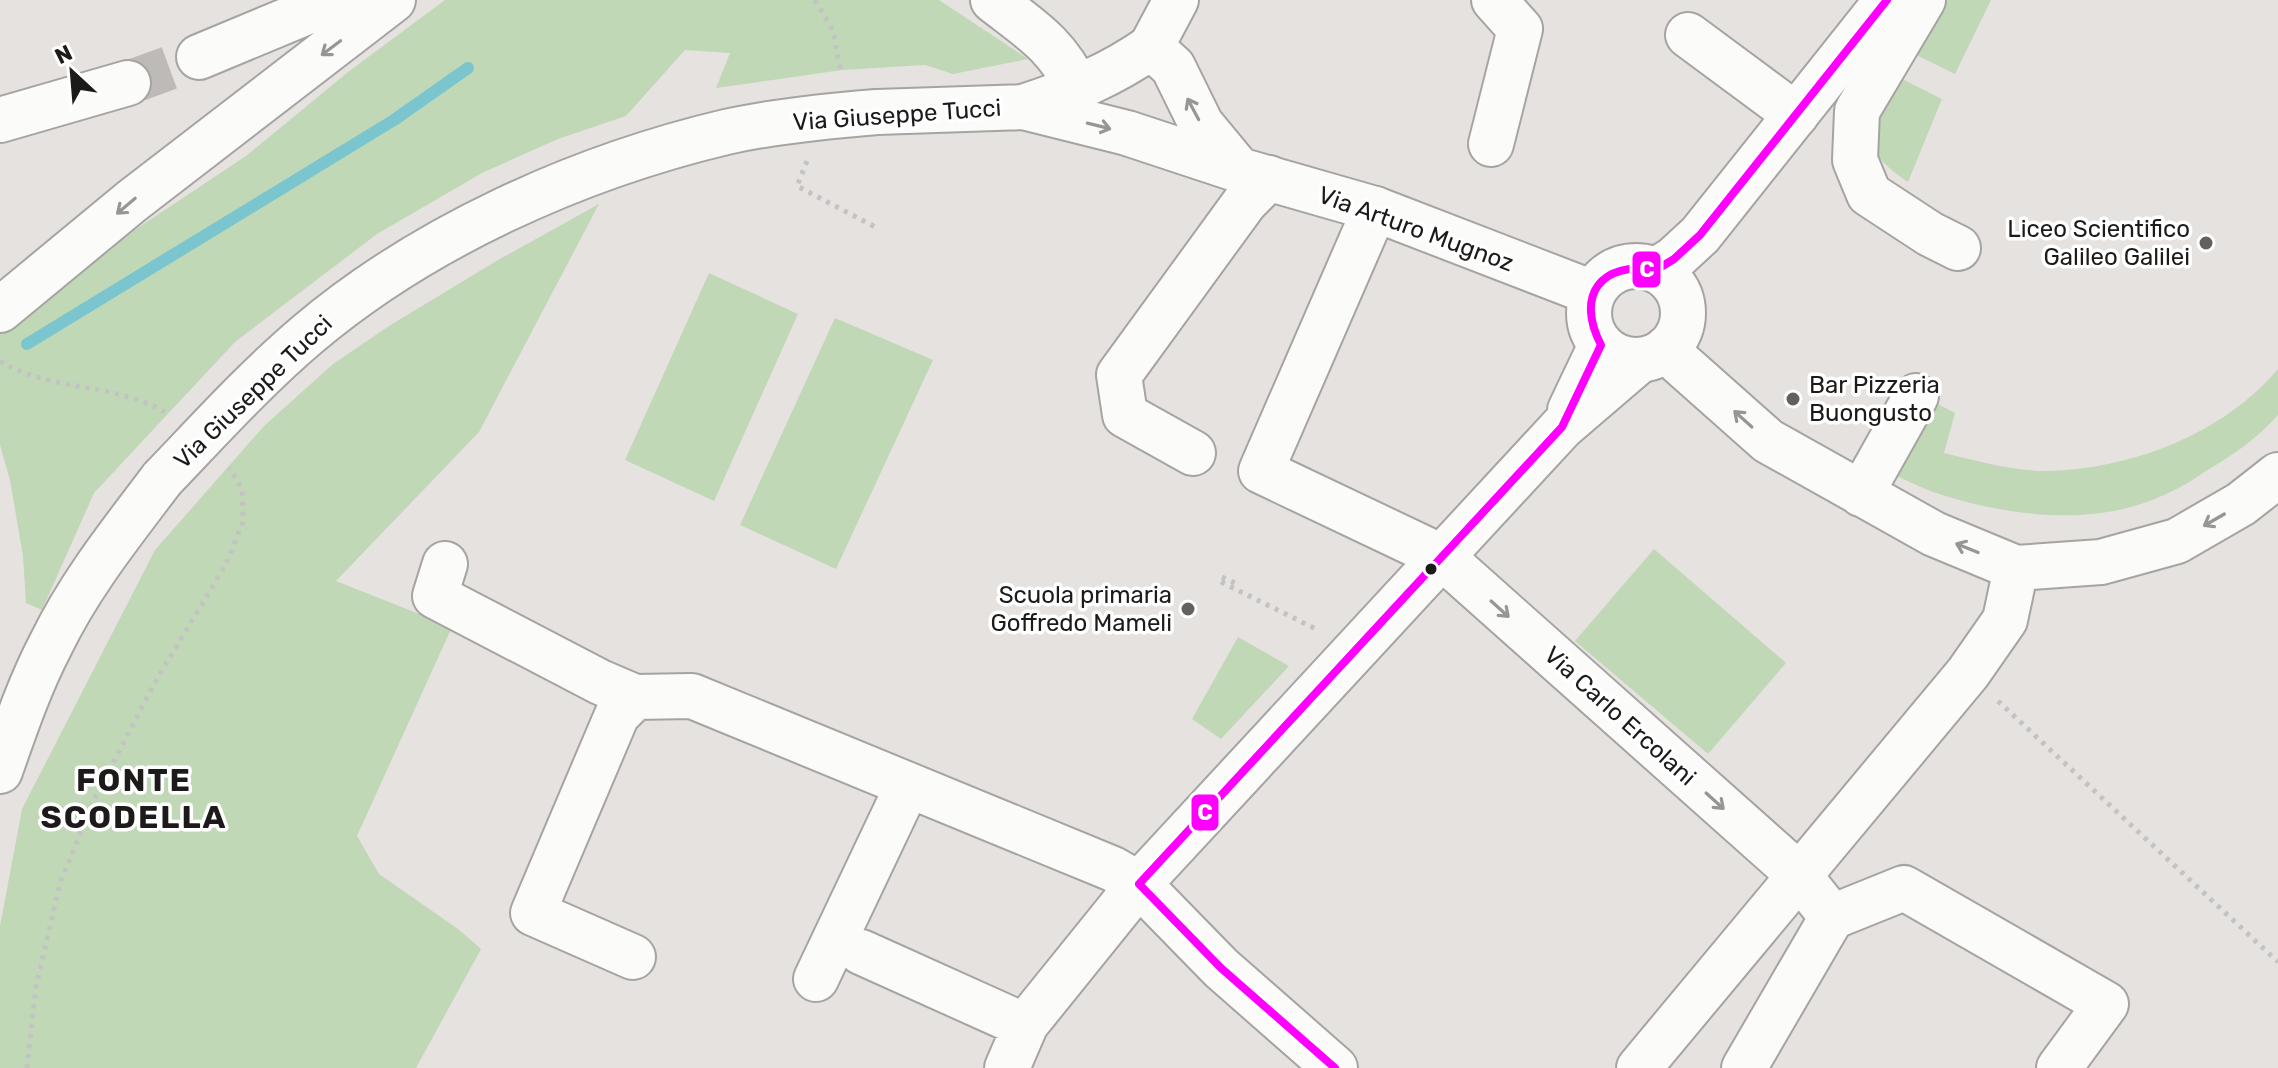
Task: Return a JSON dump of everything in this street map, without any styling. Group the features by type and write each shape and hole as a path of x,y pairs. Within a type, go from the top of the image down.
{"street":[{"path":"199,57 336,0"},
{"path":"0,310 132,201 393,0"},
{"path":"993,0 1048,43 1066,64 1077,88"},
{"path":"1023,107 1117,71 1151,47 1176,0"},
{"path":"1491,144 1520,29 1494,0"},
{"path":"1668,285 1686,270 1700,235 1887,0"},
{"path":"1923,0 1857,111 1855,160 1869,194 1930,234 1958,248"},
{"path":"1688,35 1796,115"},
{"path":"1151,47 1173,67 1201,124 1254,174 1245,202 1119,375 1125,415 1193,453"},
{"path":"0,120 128,83"},
{"name":"Via Arturo Mugnoz","path":"1023,107 1127,133 1375,209 1593,293"},
{"name":"Via Giuseppe Tucci","path":"0,771 51,643 100,561 162,479 232,406 309,333 392,272 489,218 570,181 701,139 820,117 1023,107"},
{"name":"Via Carlo Ercolani","path":"1375,209 1261,471 1442,557 1798,874 1832,917"},
{"path":"1007,1068 1026,1024 1330,652 1442,557 1635,351 1681,328 1683,309 1668,285 1643,266 1619,268 1604,277 1593,293 1590,328 1635,351 1679,362 1768,441 1934,534 2016,568 2101,562 2177,541 2241,504 2278,475"},
{"path":"1861,494 1916,396"},
{"path":"445,564 435,596 600,682 635,697 692,696 1113,869 1139,884 1221,968 1335,1068"},
{"path":"1639,1068 1968,673 2005,620 2016,568"},
{"path":"633,957 533,913 617,715 635,697"},
{"path":"816,979 908,785"},
{"path":"1744,1068 1832,917 1904,888 2106,1004 2059,1068"},
{"path":"861,952 1026,1024"}],"path":[{"path":"0,361 11,368 67,386 148,401 174,418"},
{"path":"27,1068 36,987 60,883 96,796 154,684 226,564 243,522 242,489 228,466"},
{"path":"1222,580 1330,652"},
{"path":"1968,673 2278,962"}],"green space":[{"path":"445,0 939,0 1028,59 953,74 925,65 842,70 716,88 730,53 685,50 626,116 558,139 482,173 377,234 235,342 94,493 42,610 26,603 23,556 10,480 0,445 0,329 109,247 246,156 348,72"},
{"path":"1931,0 1991,0 1955,74 1910,52"},
{"path":"1896,76 1942,99 1908,182 1890,169 1873,145 1874,121"},
{"path":"599,204 479,432 336,581 452,627 357,836 379,874 458,929 481,949 416,1068 0,1068 0,926 22,809 155,550 264,426 333,364 498,260"},
{"path":"709,273 798,314 714,501 625,460"},
{"path":"835,318 933,360 836,569 740,525"},
{"path":"2278,369 2278,415 2270,423 2245,446 2191,481 2137,505 2080,515 2021,512 1992,508 1936,493 1891,473 1936,403 1955,413 1944,453 2021,469 2079,469 2143,455 2174,444 2231,412"},
{"path":"1654,549 1786,663 1708,754 1575,641"},
{"path":"1238,637 1289,666 1221,739 1192,719"}],"waterway":[{"path":"27,344 394,120 468,68"}],"tunnel":[{"path":"128,83 199,57"}],"transit line":[{"name":"C","path":"1335,1068 1221,968 1139,884 1562,427 1601,345 1591,311 1592,297 1598,285 1621,271 1656,270 1674,259 1700,235 1887,0"}],"place":[{"name":"Liceo Scientifico Galileo Galilei","path":"2206,243"},
{"name":"Bar Pizzeria Buongusto","path":"1793,399"},
{"name":"Scuola primaria Goffredo Mameli","path":"1188,609"}],"district":[{"name":"FONTE SCODELLA","path":"134,798"}]}
